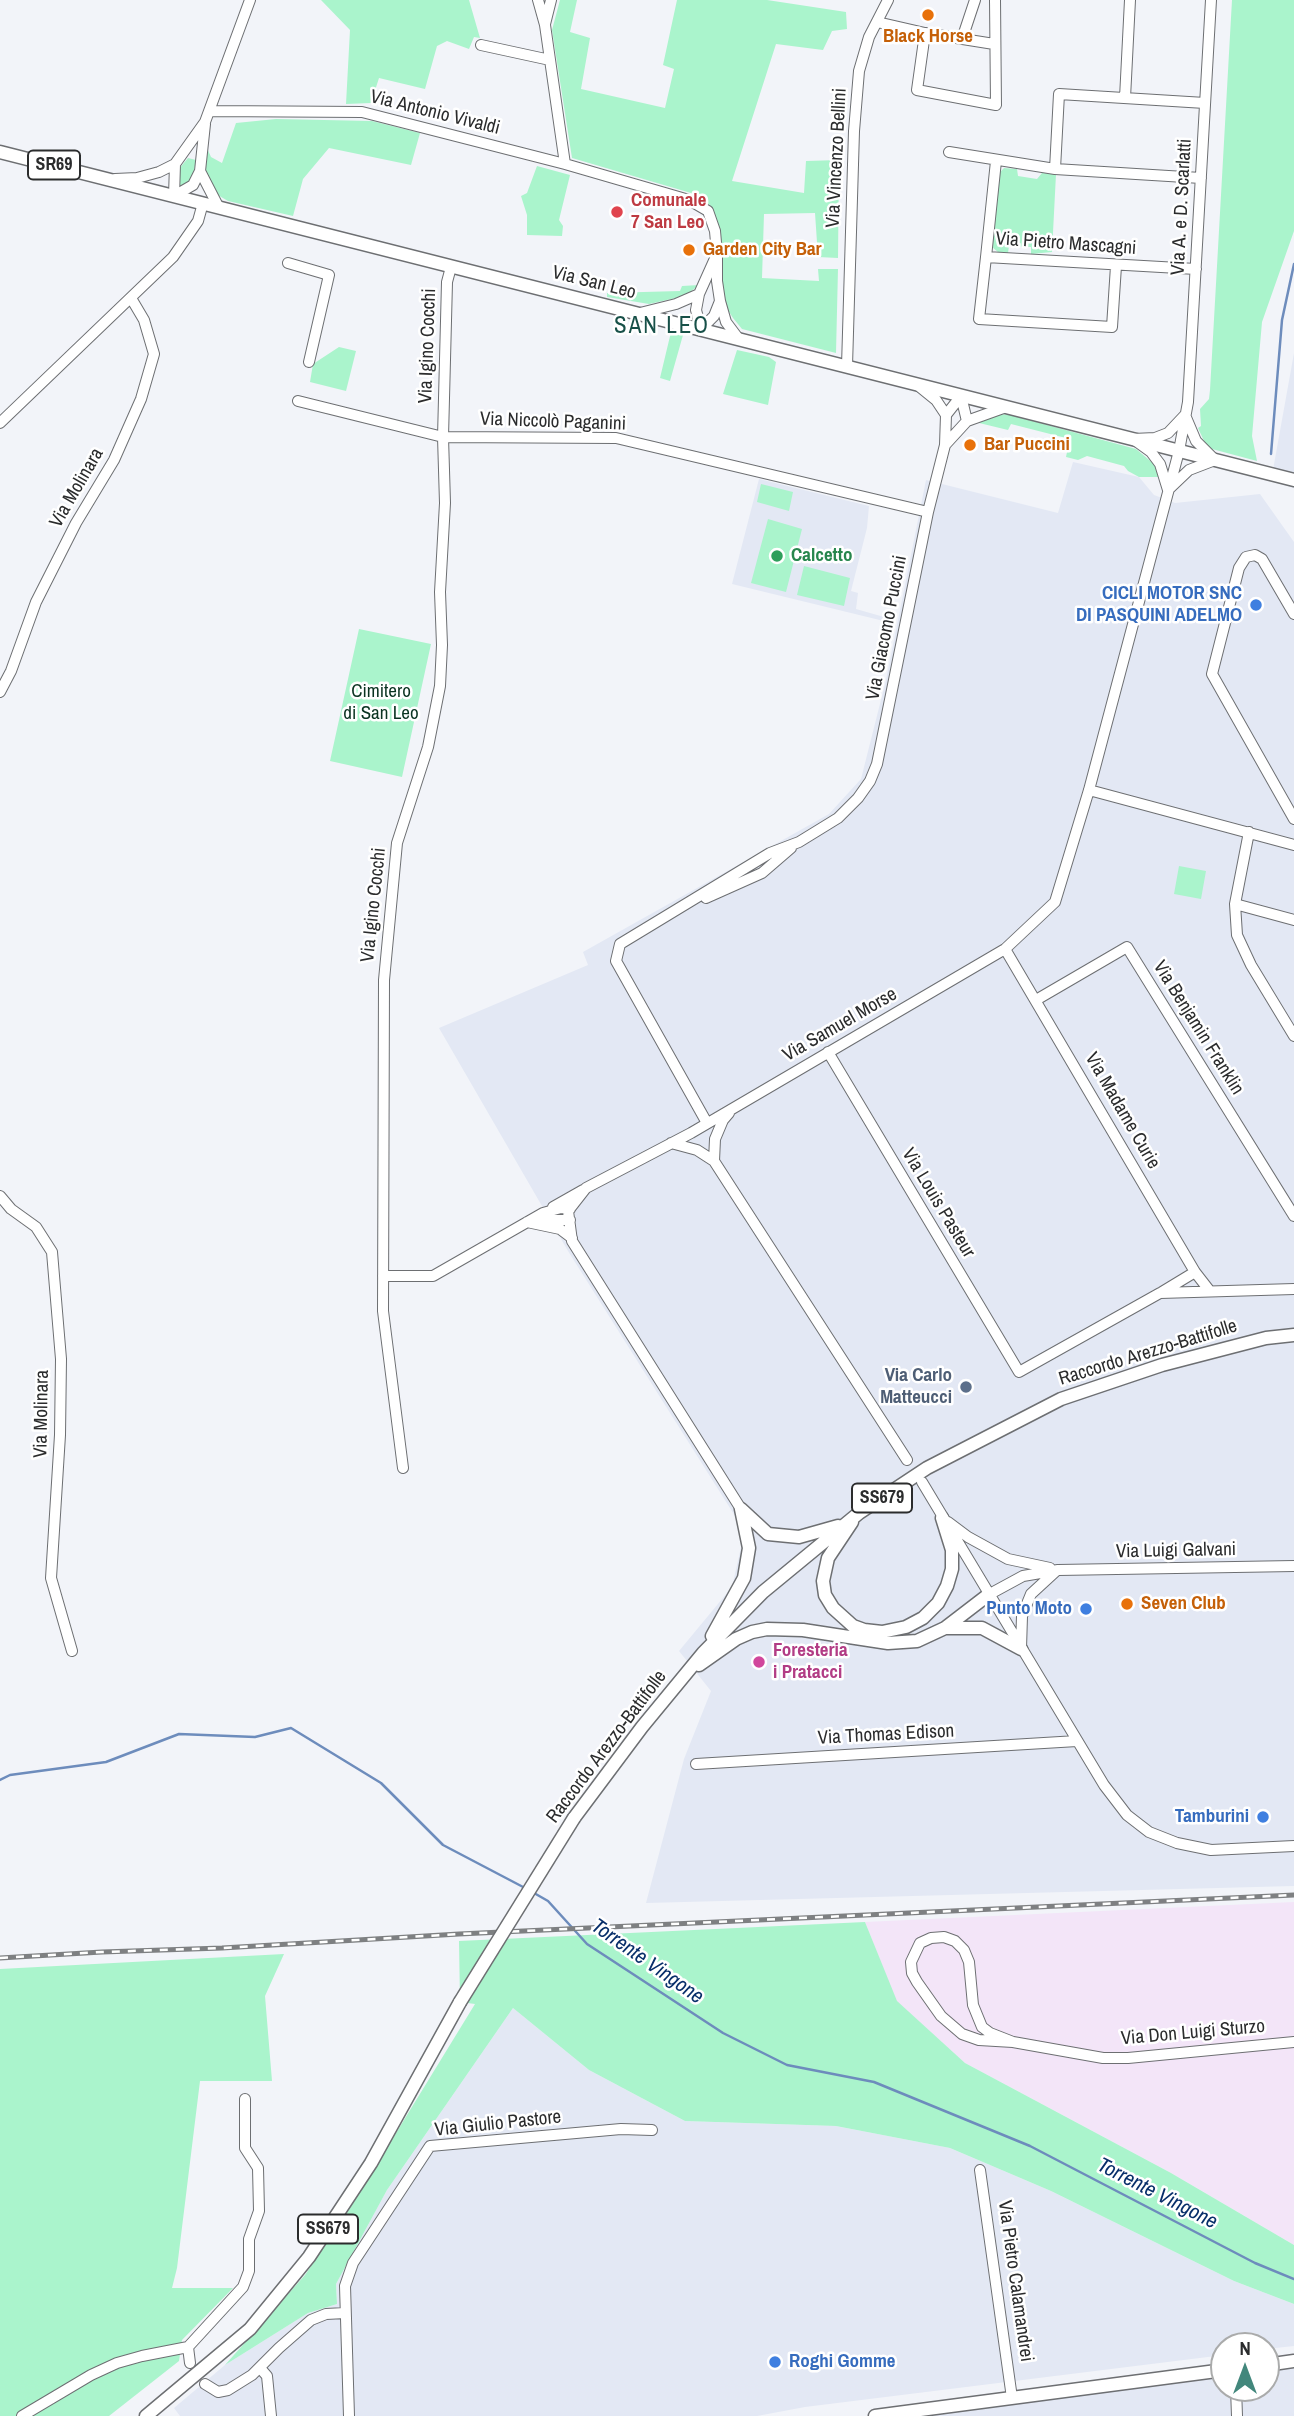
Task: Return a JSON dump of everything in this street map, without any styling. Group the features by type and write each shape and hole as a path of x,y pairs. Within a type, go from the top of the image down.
{"main road":[{"name":"Via San Leo","path":"0,152 1294,480"},
{"name":"Raccordo Arezzo-Battifolle","path":"146,2416 250,2329 309,2258 371,2163 460,2001 574,1818 642,1727 703,1653 763,1592 844,1524 927,1468 1061,1399 1162,1365 1266,1338 1294,1335"},
{"path":"741,1509 768,1534 799,1537 844,1524"},
{"path":"703,1653 744,1578 749,1548 741,1509"},
{"path":"859,1513 828,1558 823,1581 825,1595 833,1608 853,1626 882,1632 919,1630 985,1598"},
{"path":"882,1632 906,1627 922,1618 938,1603 947,1586 952,1569 952,1550 942,1518"},
{"path":"690,1671 736,1639 767,1629 803,1630 902,1644 917,1641 945,1628 985,1598"},
{"path":"945,1628 982,1628 1021,1649"},
{"path":"875,2416 1210,2372"}],"street":[{"path":"108,179 137,178 175,164 205,122 250,0"},
{"path":"538,0 545,25 565,164"},
{"path":"545,25 551,0"},
{"name":"Via Vincenzo Bellini","path":"847,366 854,131 859,71 869,37 888,0"},
{"path":"962,39 975,0"},
{"path":"925,33 916,90 996,105 995,0"},
{"path":"1125,98 1130,0"},
{"name":"Via A. e D. Scarlatti","path":"1179,451 1188,402 1211,0"},
{"path":"877,22 994,44"},
{"path":"481,45 550,60"},
{"path":"1055,169 1059,94 1206,103"},
{"name":"Via Antonio Vivaldi","path":"210,111 362,112 565,164 689,200 708,211 715,231 717,254"},
{"path":"174,196 193,185 200,171 205,122"},
{"path":"949,152 1055,169 1201,178"},
{"name":"Via Pietro Mascagni","path":"996,160 986,257 1196,270"},
{"path":"174,196 175,164"},
{"path":"200,171 218,206"},
{"path":"0,423 173,257 198,220 203,203"},
{"path":"701,329 696,310 699,294 717,254"},
{"path":"717,254 720,301 726,322 738,338"},
{"path":"986,257 979,319 1112,327 1116,266"},
{"path":"288,263 329,275 309,362"},
{"name":"Via Igino Cocchi","path":"403,1468 383,1311 384,980 397,843 428,747 440,686 447,282 451,267"},
{"path":"639,313 676,304 699,294"},
{"name":"Via Molinara","path":"0,692 11,671 36,602 76,523 114,460 141,399 155,355 144,320 131,298"},
{"path":"701,329 714,316 720,301"},
{"path":"917,384 936,400 946,415 945,445"},
{"path":"946,415 961,396"},
{"path":"961,396 967,421 1006,407"},
{"name":"Via Niccolò Paganini","path":"298,401 443,436 616,438 929,512"},
{"path":"1185,415 1196,441 1216,460 1189,470 1168,490 1160,464 1151,452 1133,439 1156,438 1168,433 1185,415"},
{"name":"Via Giacomo Puccini","path":"699,1128 616,961 620,944 682,907 762,873 799,842 838,818 870,781 877,764 945,445 967,421"},
{"name":"Via Samuel Morse","path":"570,1209 586,1188 699,1128 1005,949 1055,902 1089,790 1179,451"},
{"path":"1294,614 1262,559 1255,555 1246,557 1239,568 1212,674 1294,819"},
{"path":"1089,790 1294,845"},
{"path":"1249,832 1235,904 1237,935 1251,965 1294,1036"},
{"path":"1235,904 1294,920"},
{"name":"Via Benjamin Franklin","path":"1036,1000 1127,947 1294,1216"},
{"name":"Via Madame Curie","path":"1005,949 1195,1272 1209,1290"},
{"name":"Via Louis Pasteur","path":"828,1052 1019,1372 1160,1293"},
{"path":"714,1161 715,1139 723,1120 734,1107"},
{"path":"696,1150 699,1128 715,1139"},
{"path":"671,1143 696,1150 714,1161 907,1461"},
{"path":"383,1276 433,1276 586,1188"},
{"name":"Via Molinara","path":"0,1196 11,1209 36,1227 52,1252 61,1359 60,1435 51,1578 72,1651"},
{"path":"543,1213 561,1208 570,1209 568,1211 572,1238 741,1509"},
{"path":"526,1222 570,1220"},
{"path":"526,1222 552,1227 572,1238"},
{"path":"1160,1293 1195,1272"},
{"path":"1160,1293 1294,1289"},
{"path":"922,1482 985,1598 1021,1649 1108,1790 1127,1815 1149,1832 1177,1843 1211,1850 1294,1846"},
{"name":"Via Luigi Galvani","path":"942,1518 1008,1559 1058,1570"},
{"name":"Via Luigi Galvani","path":"985,1598 1023,1576 1058,1570 1294,1566"},
{"path":"1021,1649 1022,1616 1031,1594 1058,1570"},
{"name":"Via Thomas Edison","path":"696,1763 1077,1741"},
{"name":"Via Don Luigi Sturzo","path":"1013,2042 982,2027 973,2005 969,1962 964,1950 955,1941 944,1937 931,1938 920,1943 911,1962 912,1973 941,2016 962,2034 979,2040 1128,2058 1294,2042"},
{"path":"22,2416 91,2375 117,2363 188,2347 243,2287 249,2271 250,2239 259,2211 258,2168 245,2148 245,2099"},
{"name":"Via Giulio Pastore","path":"349,2416 345,2286 353,2263 430,2146 621,2129 652,2130"},
{"name":"Via Pietro Calamandrei","path":"980,2170 1012,2398"},
{"path":"205,2384 218,2392 228,2390 252,2375 311,2320 326,2314 345,2313"},
{"path":"188,2347 190,2363"},
{"path":"260,2368 267,2376 271,2416"}],"shaded area":[{"path":"1294,353 1294,488 1271,481"},
{"path":"1073,462 1139,477 1154,495 1175,503 1260,494 1294,542 1294,1886 646,1903 684,1759 711,1691 679,1651 732,1587 742,1543 735,1516 568,1251 439,1028 588,965 583,952 829,814 861,779 886,680 926,480 1058,513"},
{"path":"759,479 869,506 867,528 851,591 858,593 856,609 891,619 892,623 732,584"},
{"path":"1294,1902 1294,2245 1171,2173 965,2063 896,2001 865,1922"},
{"path":"513,2008 589,2070 685,2121 836,2126 950,2148 1051,2191 1234,2281 1294,2304 1294,2346 1280,2348 1280,2332 1210,2332 1210,2357 805,2407 757,2416 180,2416 174,2408 225,2365 308,2313 337,2304 336,2284 387,2190"},
{"path":"1294,2361 1294,2416 875,2416 1210,2372 1210,2402 1280,2402 1280,2363"}],"green space":[{"path":"321,0 469,0 480,38 474,37 469,49 447,41 437,46 425,89 379,78 371,103 346,104 350,30"},
{"path":"560,0 577,0 570,32 590,38 581,89 665,108 674,69 663,65 677,0 767,0 846,12 847,29 832,31 823,50 776,44 732,181 804,193 806,161 839,160 838,258 818,257 815,213 764,214 762,278 819,281 818,269 838,269 836,353 742,329 722,301 719,230 710,205 691,193 572,158 552,30"},
{"path":"1232,0 1294,0 1294,231 1262,322 1252,436 1257,461 1212,449 1205,443 1198,428 1201,426 1200,409 1209,399 1210,390"},
{"path":"276,119 372,121 420,133 411,165 329,148 303,179 293,216 228,201 216,194 208,182 205,169 207,148 211,157 222,163 236,123"},
{"path":"188,158 196,160 193,176 188,184 181,187 178,183 178,170"},
{"path":"537,166 570,175 559,220 563,226 562,236 527,235 527,215 521,196 527,193"},
{"path":"1004,168 1017,169 1018,176 1037,179 1042,173 1056,174 1052,252 1031,254 1031,247 1009,246 1008,253 998,252 992,247 999,173"},
{"path":"699,285 685,296 649,304 607,297 607,293 680,291 682,286"},
{"path":"671,332 683,335 670,381 660,378"},
{"path":"339,347 356,351 346,391 310,382 313,364"},
{"path":"737,350 769,357 776,362 768,405 723,394"},
{"path":"999,414 1136,449 1154,464 1161,477 1139,477 1124,466 1087,456 1078,460 1066,457 1066,438 1011,424 1008,430 975,422"},
{"path":"761,484 793,492 789,511 757,502"},
{"name":"Calcetto","path":"768,519 802,529 786,592 751,583"},
{"path":"804,566 850,578 844,606 797,595"},
{"name":"Cimitero di San Leo","path":"359,629 431,644 402,777 330,761"},
{"path":"1179,866 1206,871 1201,899 1174,894"},
{"path":"865,1922 897,2001 965,2063 1171,2173 1294,2245 1294,2304 1234,2281 1051,2191 950,2148 836,2126 685,2121 589,2070 513,2008 387,2190 336,2284 337,2304 308,2313 225,2365 305,2275 347,2213 475,2004 460,2002 459,1941"},
{"path":"284,1954 265,1996 272,2081 200,2081 177,2268 172,2288 233,2288 182,2340 179,2361 109,2416 0,2416 0,1969"}],"waterway":[{"path":"1271,454 1282,320 1294,264"},
{"name":"Torrente Vingone","path":"0,1780 10,1775 106,1762 179,1734 255,1737 291,1728 381,1783 443,1845 525,1888"},
{"name":"Torrente Vingone","path":"534,1893 548,1901 587,1944 723,2033 787,2065 874,2082 1030,2146 1255,2263 1294,2279"}],"railway":[{"path":"0,1958 1294,1895"}],"place":[{"name":"Black Horse","path":"928,15"},
{"name":"Comunale 7 San Leo","path":"617,212"},
{"name":"Garden City Bar","path":"689,250"},
{"name":"Bar Puccini","path":"970,445"},
{"name":"Calcetto","path":"777,556"},
{"name":"CICLI MOTOR SNC DI PASQUINI ADELMO","path":"1256,605"},
{"name":"Via Carlo Matteucci","path":"966,1387"},
{"name":"Seven Club","path":"1127,1604"},
{"name":"Punto Moto","path":"1086,1609"},
{"name":"Foresteria i Pratacci","path":"759,1662"},
{"name":"Tamburini","path":"1263,1817"},
{"name":"Roghi Gomme","path":"775,2362"}],"district":[{"name":"SAN LEO","path":"662,327"}]}
